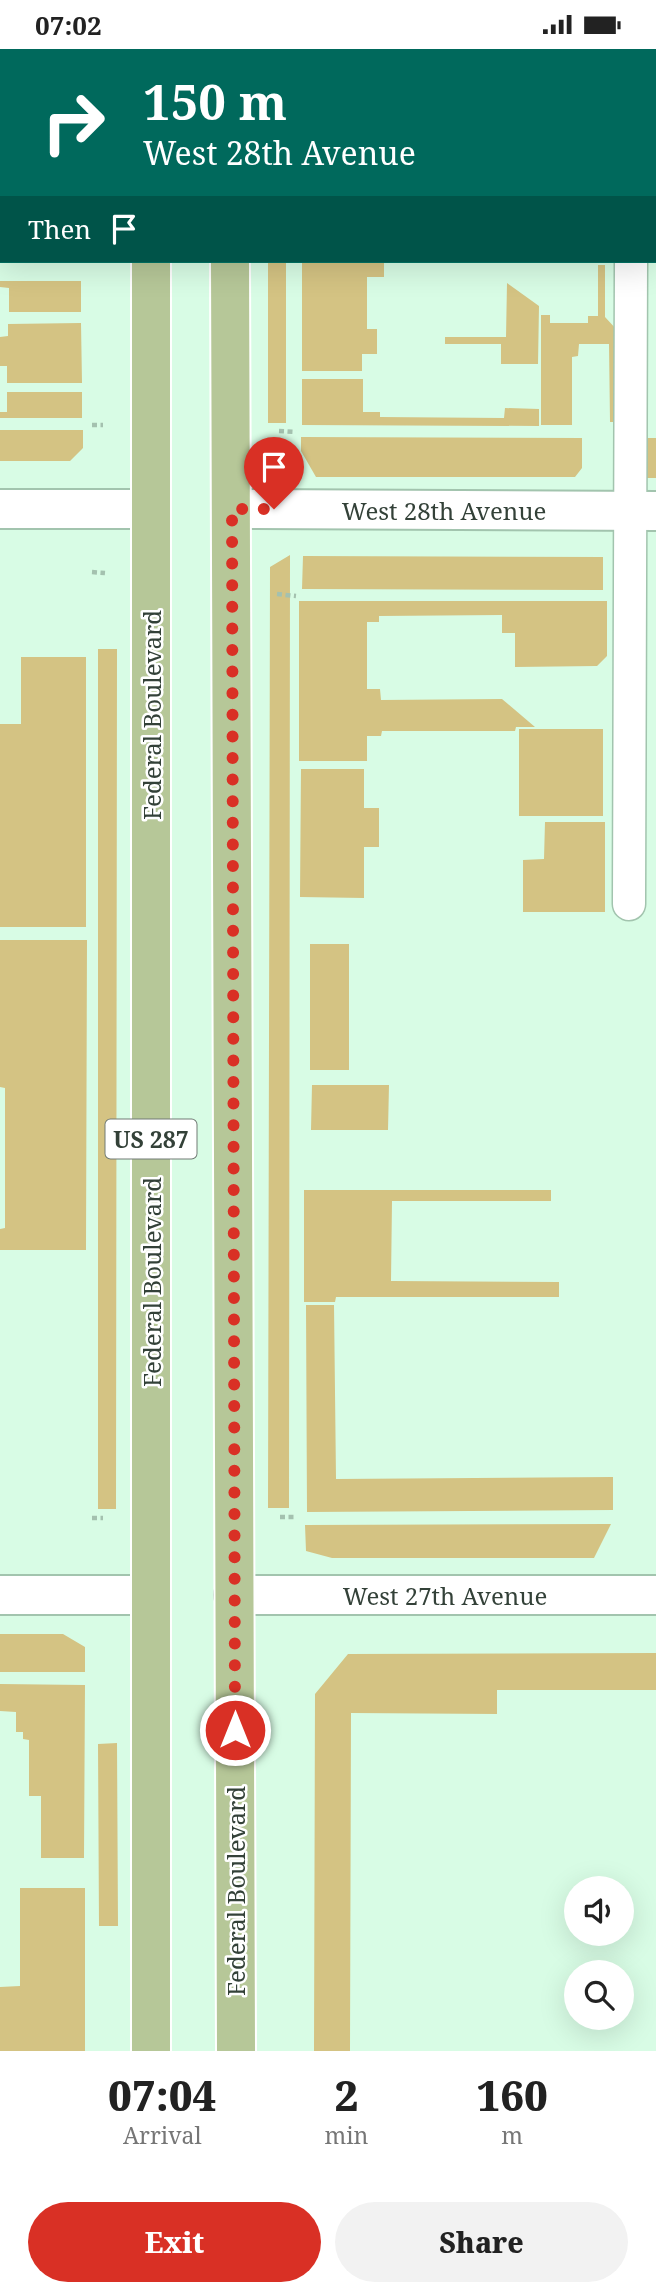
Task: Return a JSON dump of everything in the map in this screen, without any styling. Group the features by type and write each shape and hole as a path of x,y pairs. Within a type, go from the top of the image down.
{"main road":[{"name":"Federal Boulevard","path":"150,263 150,2051"},
{"name":"Federal Boulevard","path":"230,263 236,2051"}],"street":[{"path":"0,509 150,509"},
{"name":"West 28th Avenue","path":"232,509 643,511"},
{"path":"0,1595 150,1595"},
{"name":"West 27th Avenue","path":"234,1595 656,1595"}],"lane":[{"path":"629,904 643,511 631,263"}],"shaded area":[{"path":"268,263 286,263 286,423 268,423"},
{"path":"302,263 384,263 384,277 367,277 367,329 377,329 377,354 362,354 362,371 302,371"},
{"path":"598,265 605,265 605,317 617,330 617,422 610,422 609,344 579,344 578,356 572,357 572,425 541,425 541,315 550,315 550,323 588,323 588,316 598,316"},
{"path":"0,281 81,281 81,312 9,312 9,288 0,287"},
{"path":"507,283 539,306 538,364 501,364 501,344 445,344 445,337 506,337"},
{"path":"81,323 82,383 7,383 7,366 0,366 0,337 8,336 8,324"},
{"path":"302,379 363,379 363,412 380,412 380,417 504,418 505,408 539,409 539,426 302,425"},
{"path":"7,392 82,392 82,418 0,418 0,412 7,412"},
{"path":"0,430 83,430 83,448 70,461 0,461"},
{"path":"301,437 582,438 582,468 575,477 316,477 301,451"},
{"path":"643,438 656,438 656,478 643,478"},
{"path":"290,555 289,1508 268,1508 270,567"},
{"path":"303,556 603,557 603,590 302,589"},
{"path":"299,601 607,601 607,656 597,666 515,667 515,633 502,633 502,615 379,616 379,622 367,622 367,689 380,689 381,700 502,699 535,727 516,727 515,731 382,731 381,736 367,736 367,761 299,761"},
{"path":"98,649 117,649 116,1509 98,1509"},
{"path":"21,657 86,657 86,927 0,927 0,724 21,724"},
{"path":"519,729 603,729 603,816 519,816"},
{"path":"301,769 364,769 364,808 379,808 379,847 364,847 364,898 300,897"},
{"path":"545,822 605,822 605,912 523,912 523,860 544,859"},
{"path":"0,940 87,940 86,1250 0,1250 0,1229 5,1228 5,1088 0,1087"},
{"path":"310,944 349,944 349,1070 310,1070"},
{"path":"312,1085 389,1085 388,1130 311,1130"},
{"path":"304,1190 551,1190 551,1201 392,1201 391,1281 559,1282 559,1297 336,1297 335,1302 304,1302"},
{"path":"306,1305 334,1305 336,1479 613,1477 613,1510 307,1512"},
{"path":"611,1524 594,1558 332,1558 306,1551 305,1525"},
{"path":"0,1634 63,1634 85,1647 85,1672 0,1672"},
{"path":"656,1653 656,1690 497,1690 497,1714 351,1713 350,2051 314,2051 315,1694 348,1654"},
{"path":"0,1684 85,1685 84,1858 41,1858 41,1796 29,1796 29,1740 23,1739 23,1732 16,1732 16,1712 0,1711"},
{"path":"117,1743 118,1926 99,1926 98,1744"},
{"path":"20,1888 85,1888 85,2051 0,2051 0,1987 20,1986"}],"route":[{"path":"235,1730 232,509 274,509"}]}
